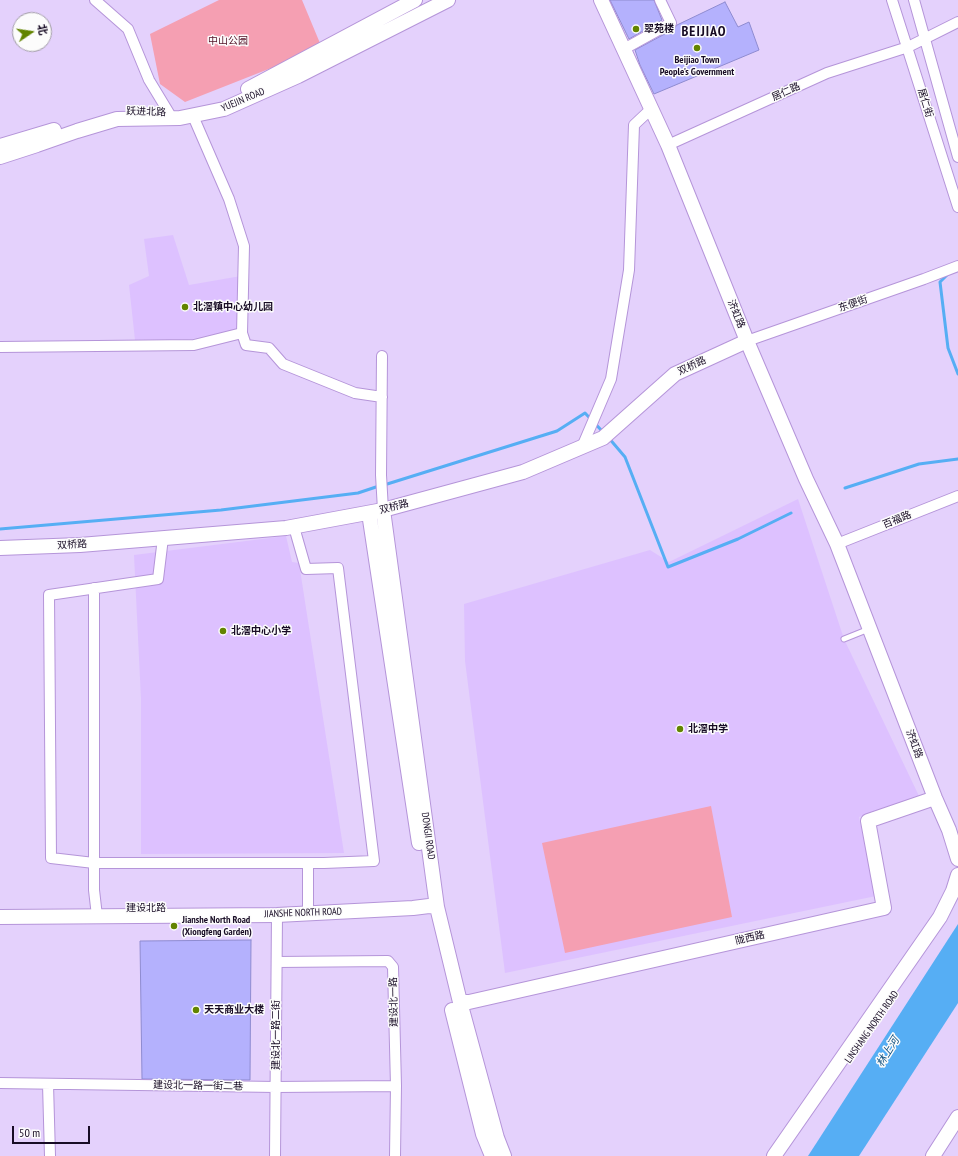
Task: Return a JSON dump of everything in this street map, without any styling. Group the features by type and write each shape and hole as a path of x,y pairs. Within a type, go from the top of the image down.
{"street":[{"path":"95,0 128,29 149,80 169,113"},
{"name":"跃进北路","path":"0,146 117,110 169,113 227,100 415,0"},
{"name":"YUEJIN ROAD","path":"0,157 76,131 117,119 180,118 224,109 298,76 448,0"},
{"name":"济虹路","path":"601,0 668,146 747,341 806,479 837,544 935,798 949,830 958,859"},
{"path":"624,49 671,23 660,0"},
{"name":"居仁街","path":"892,0 958,207"},
{"path":"914,0 958,158"},
{"name":"居仁路","path":"668,146 827,73 908,47 958,22"},
{"path":"582,447 611,379 630,270 634,125 651,108"},
{"path":"193,116 229,198 244,246 242,333 246,345 269,348 283,364 355,393 382,397"},
{"name":"东便街","path":"747,341 958,266"},
{"path":"0,346 194,345 242,333"},
{"name":"双桥路","path":"0,548 80,545 294,527 383,510 523,472 603,438 675,374 747,341"},
{"path":"382,356 381,475 383,510"},
{"name":"百福路","path":"837,544 958,496"},
{"name":"DONGJI ROAD","path":"383,510 432,902 497,1138 504,1156"},
{"name":"DONGJI ROAD","path":"369,513 445,980 481,1127 492,1156"},
{"path":"163,538 158,579 49,595 51,858 94,863 308,863 374,861 338,568 306,569 294,527"},
{"path":"94,588 94,890 97,912"},
{"name":"济虹路","path":"869,629 876,633 958,835"},
{"name":"陇西路","path":"460,1002 484,998 884,908 868,821 935,798"},
{"path":"308,863 308,910"},
{"path":"774,1156 940,917 953,891 958,875"},
{"name":"LINSHANG NORTH ROAD","path":"782,1156 948,916 958,896"},
{"name":"JIANSHE NORTH ROAD","path":"0,917 97,912 277,915 308,910 413,908 432,902"},
{"name":"建设北路","path":"0,910 97,912 308,910"},
{"name":"建设北一路二街","path":"275,1156 277,915"},
{"name":"建设北一路","path":"277,962 388,961 393,967 396,1086 395,1156"},
{"name":"建设北一路一街二巷","path":"0,1083 276,1087 396,1086"},
{"path":"48,1084 50,1156"},
{"path":"933,1156 958,1117"}],"lane":[{"path":"844,639 869,629"}],"shaded area":[{"name":"北滘镇中心幼儿园","path":"173,235 189,285 241,276 238,329 192,339 135,340 129,285 149,276 144,239"},
{"name":"北滘中学","path":"798,499 844,639 919,796 859,817 876,896 505,973 465,661 464,604 650,550 669,562"},
{"name":"北滘中心小学","path":"286,536 292,562 299,563 344,853 141,854 141,699 134,555"}],"green space":[{"name":"中山公园","path":"219,0 302,0 322,48 185,102 160,84 150,34"},
{"path":"711,806 732,917 565,953 542,843"}],"water":[{"name":"林上河","path":"958,924 958,1003 859,1156 808,1156"}],"building":[{"name":"翠苑楼","path":"610,0 654,0 662,20 629,39"},
{"name":"Beijiao Town People's Government","path":"725,2 738,27 749,22 759,50 654,94 640,65 635,50 674,29 677,25"},
{"name":"天天商业大楼","path":"251,940 250,1080 142,1079 140,941"}],"waterway":[{"path":"949,273 940,282 948,348 958,374"},
{"path":"384,485 557,431 585,413 603,432"},
{"path":"608,437 625,457 668,567 738,539 791,513"},
{"path":"845,488 919,464 958,459"},
{"path":"0,529 221,510 358,493 379,486"}],"place":[{"name":"翠苑楼","path":"636,29"},
{"name":"Beijiao Town People's Government","path":"697,48"},
{"name":"北滘镇中心幼儿园","path":"185,307"},
{"name":"北滘中心小学","path":"223,631"},
{"name":"北滘中学","path":"680,729"},
{"name":"Jianshe North Road (Xiongfeng Garden)","path":"174,926"},
{"name":"天天商业大楼","path":"196,1010"}],"district":[{"name":"BEIJIAO","path":"704,32"}]}
